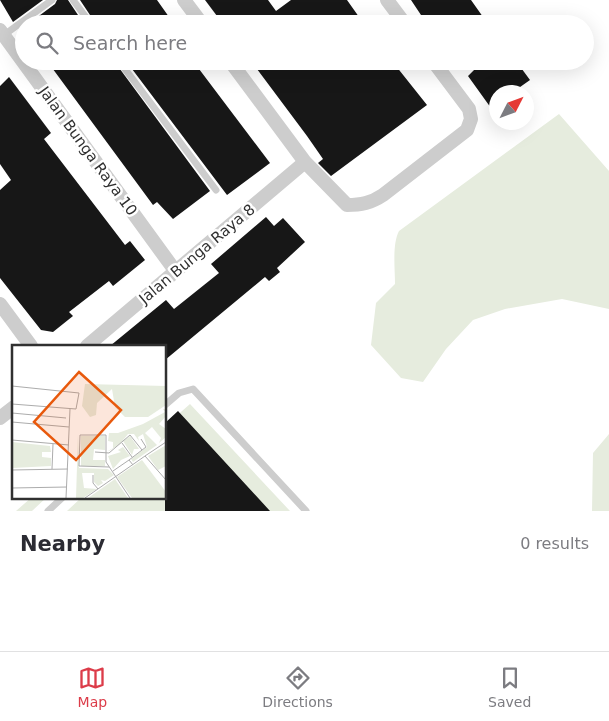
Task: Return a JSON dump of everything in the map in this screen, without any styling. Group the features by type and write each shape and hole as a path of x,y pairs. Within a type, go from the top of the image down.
{"street":[{"path":"184,0 195,15"},
{"path":"387,0 398,15"},
{"name":"Jalan Bunga Raya 10","path":"2,32 15,50"},
{"name":"Jalan Bunga Raya 10","path":"30,70 176,272"},
{"path":"237,70 306,162 347,205 371,202 467,130 471,119 469,109 440,70"},
{"name":"Jalan Bunga Raya 8","path":"88,345 306,162"},
{"path":"0,304 29,345"},
{"path":"0,418 12,409"}],"lane":[{"path":"29,15 52,0"},
{"path":"73,0 84,15"},
{"path":"2,32 15,24"},
{"path":"126,70 216,190"},
{"path":"166,404 179,393 193,389 306,511"},
{"path":"48,511 62,498"}],"shaded area":[{"path":"559,114 609,171 609,309 562,299 505,309 473,320 446,349 423,382 401,378 371,345 376,303 395,284 395,250 399,231"},
{"path":"190,404 290,511 67,511 81,498 166,498 166,425"},
{"path":"609,434 609,511 592,511 593,453"},
{"path":"31,498 46,498 32,511 16,511"}],"building":[{"path":"0,0 43,0 23,15 15,15 15,21 13,22"},
{"path":"57,0 68,0 78,15 40,15 55,4"},
{"path":"80,0 157,0 168,15 90,15"},
{"path":"205,0 268,0 276,11 291,0 347,0 358,15 216,15"},
{"path":"411,0 471,0 482,15 421,15"},
{"path":"54,70 121,70 210,191 173,219 157,202 153,205"},
{"path":"133,70 200,70 270,163 227,195"},
{"path":"258,70 399,70 427,105 331,176 318,163 323,159"},
{"path":"474,70 523,70 530,80 523,85 489,85 489,105 468,76"},
{"path":"9,77 51,133 44,139 125,245 130,241 145,260 113,286 109,281 69,312 73,316 53,332 41,330 0,278 0,190 11,180 0,164 0,86"},
{"path":"266,217 274,226 283,218 305,242 277,268 280,272 269,281 265,277 166,359 166,345 111,345 166,300 174,309 219,273 211,264"},
{"path":"178,411 270,511 165,511 166,422"}]}
